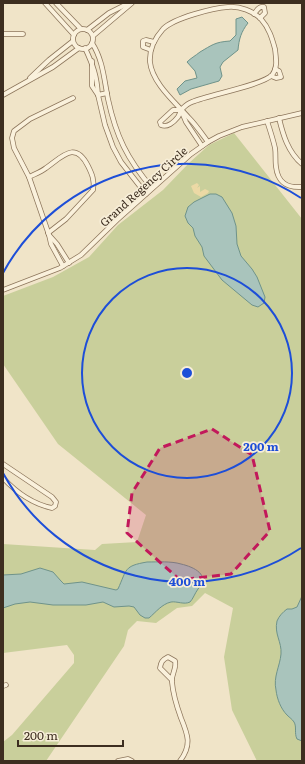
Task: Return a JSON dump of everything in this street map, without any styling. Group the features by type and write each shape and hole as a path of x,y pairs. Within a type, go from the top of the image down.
{"street":[{"path":"45,3 74,35"},
{"path":"56,3 81,29 87,30 93,36"},
{"path":"87,30 109,13 129,3"},
{"path":"132,3 93,36 92,43 100,58 104,71 107,93 114,123 121,143 129,158 152,188"},
{"path":"180,110 173,110 160,122 161,125 168,126 178,116 180,110 190,102 256,83 271,76 275,69 277,59 273,40 268,28 260,18 243,8 229,6 211,10 180,19 172,23 164,28 154,42 151,50 150,62 154,76 180,110 190,119 208,142"},
{"path":"254,14 258,8 264,8 265,13 260,18"},
{"path":"26,82 48,60 73,41 74,35 81,29"},
{"path":"3,34 23,34"},
{"path":"151,50 143,47 143,41 146,40 154,42"},
{"path":"73,41 79,48"},
{"path":"3,95 53,67 79,48 85,48 92,43"},
{"path":"85,48 92,61 96,74 98,95 105,125 113,146 121,162 146,194"},
{"path":"92,61 100,58"},
{"path":"271,76 276,78 281,76 279,71 275,69"},
{"path":"98,95 107,93"},
{"path":"63,266 51,244 49,234 29,177 12,144 12,138 14,131 30,119 73,98"},
{"path":"180,110 202,146"},
{"name":"Grand Regency Circle","path":"3,290 69,263 89,248 152,188 208,142 242,127 302,113"},
{"path":"279,118 284,136 294,154 302,164"},
{"path":"267,121 275,150 278,175 286,185 292,188 302,187"},
{"path":"29,177 72,152 78,153 85,160 93,175 95,184 93,190 63,222 49,234"},
{"path":"49,234 69,263"},
{"path":"3,464 52,497 56,502 55,506 52,508 46,507 30,500 16,491 3,478"},
{"path":"172,680 160,668 161,663 168,657 175,661 176,665 172,680 181,717 188,735 187,748 180,761"},
{"path":"118,761 128,759 132,761"}],"highlighted area":[{"path":"212,429 252,455 270,531 231,574 180,580 127,533 132,493 160,448"}],"green space":[{"path":"234,133 302,219 302,761 257,761 232,710 224,657 233,608 205,593 192,606 177,608 156,623 137,621 128,630 124,646 46,761 3,761 3,742 12,735 74,663 74,655 67,645 3,653 3,544 95,550 102,544 137,542 146,515 58,444 3,364 3,296 53,277 89,257 118,225 163,190 209,145"}],"sand":[{"path":"197,183 199,185 197,188 200,186 200,192 205,189 209,191 208,193 201,197 194,193 191,186"}],"water":[{"path":"242,17 248,23 241,36 238,50 223,62 220,67 222,76 219,81 191,89 180,95 177,89 185,81 197,78 195,71 187,62 200,52 217,43 230,41 236,35 236,19"},
{"path":"210,194 216,194 222,197 232,213 236,226 237,244 241,256 257,277 265,297 264,303 258,307 252,305 222,280 204,256 202,247 195,236 193,228 188,223 185,216 188,207 194,202"},
{"path":"147,562 173,562 191,567 202,576 202,584 190,602 171,602 165,604 149,618 145,618 140,615 134,607 114,607 103,602 86,605 53,605 30,602 15,604 3,608 3,575 21,574 40,568 53,572 64,584 82,582 116,590 130,567"},
{"path":"302,596 302,741 297,739 294,722 281,707 277,697 275,685 281,654 276,630 277,621 281,614 287,609 297,607"}]}
